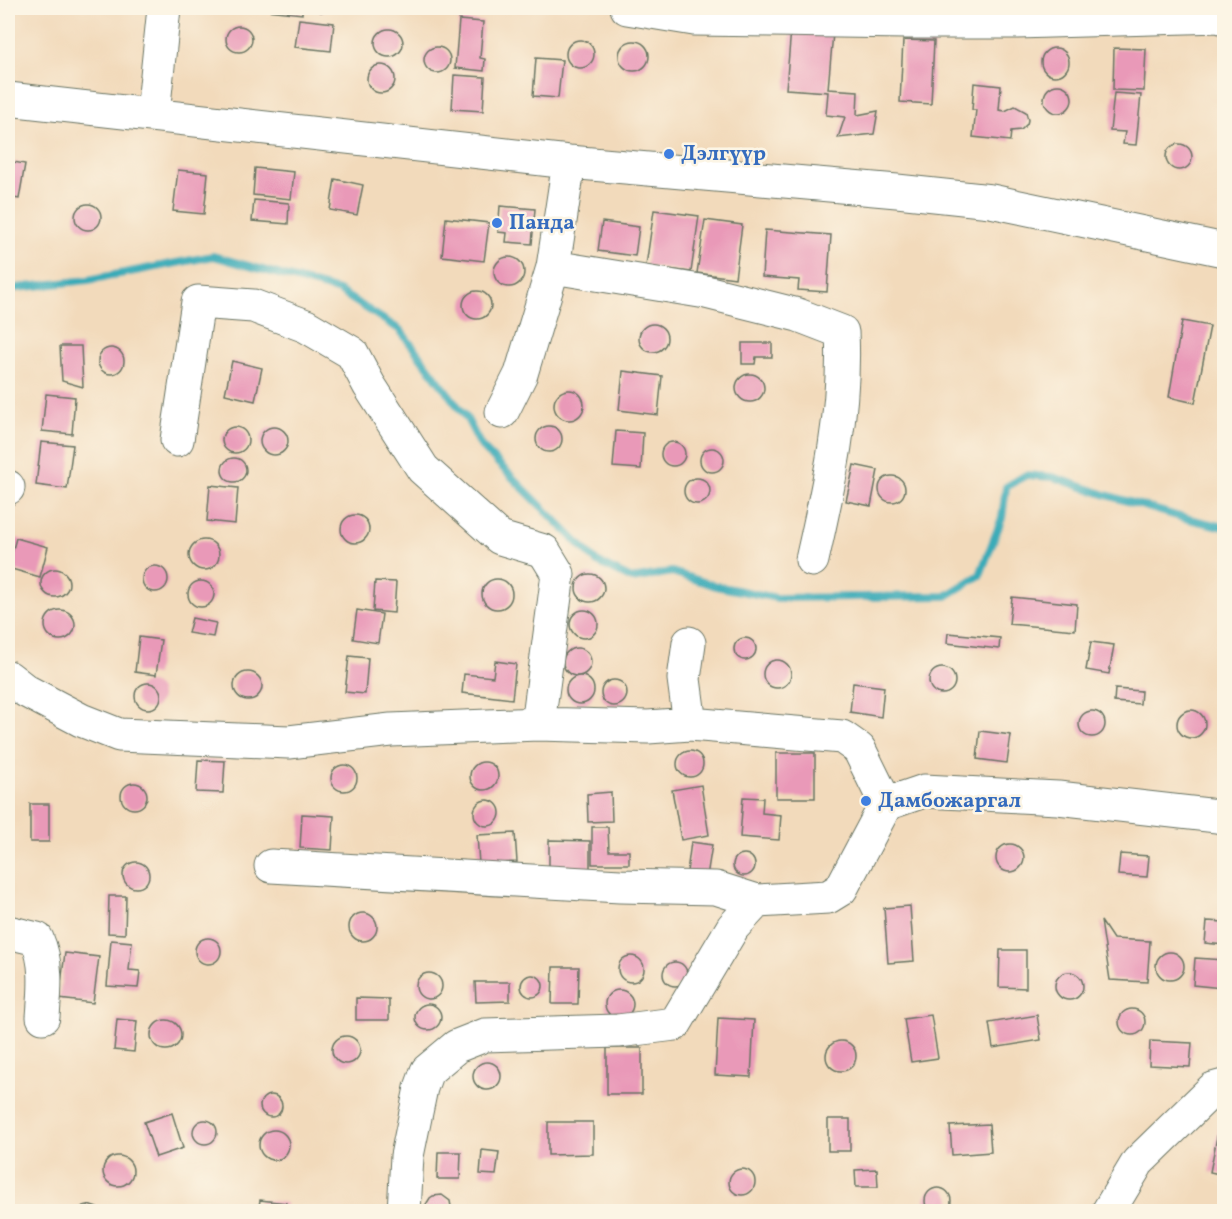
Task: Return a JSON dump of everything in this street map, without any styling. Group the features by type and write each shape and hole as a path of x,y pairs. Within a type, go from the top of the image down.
{"street":[{"path":"153,114 165,8"},
{"path":"627,8 694,19 1017,22 1220,16 1224,18"},
{"path":"8,99 569,162 897,190 991,201 1224,250"},
{"path":"502,412 520,374 553,267 569,162"},
{"path":"553,267 706,292 798,315 842,332 844,367 840,404 828,493 812,560"},
{"path":"177,440 198,302 253,306 306,326 352,353 369,385 423,469 500,538 544,551 558,574 538,724"},
{"path":"689,642 684,679 690,724"},
{"path":"8,677 26,691 81,720 119,735 289,742 391,730 538,724 648,727 690,724 842,737 859,749 886,804"},
{"path":"271,866 620,886 716,888 758,901 828,897 841,889 886,804 924,791 1058,798 1224,818"},
{"path":"404,1212 407,1156 421,1088 427,1071 457,1046 484,1035 618,1031 675,1024 733,927 758,901"},
{"path":"8,932 37,939 44,955 43,1017"},
{"path":"1108,1212 1138,1162 1213,1089 1224,1086"}],"building":[{"path":"267,8 302,8 302,14 267,10"},
{"path":"311,8 332,8 321,12"},
{"path":"299,19 334,23 331,51 295,47"},
{"path":"459,20 483,22 480,58 485,59 484,71 455,68"},
{"path":"239,26 248,30 252,39 248,48 239,52 230,48 226,39 230,30"},
{"path":"389,29 399,33 403,43 399,53 389,57 379,53 375,43 379,33"},
{"path":"791,29 833,33 828,89 858,91 857,115 878,111 874,134 838,138 845,117 826,115 828,92 786,89"},
{"path":"580,40 590,44 594,54 590,64 580,68 570,64 566,54 570,44"},
{"path":"903,40 934,41 931,104 900,102"},
{"path":"634,41 644,46 649,56 644,66 634,71 624,66 619,56 624,46"},
{"path":"437,47 446,51 450,60 446,69 437,73 428,69 424,60 428,51"},
{"path":"1055,48 1065,52 1069,62 1065,72 1055,76 1045,72 1041,62 1045,52"},
{"path":"1114,48 1146,49 1144,91 1113,90"},
{"path":"536,58 562,60 558,98 533,96"},
{"path":"381,65 391,69 395,79 391,89 381,93 371,89 367,79 371,69"},
{"path":"454,75 485,77 483,111 452,109"},
{"path":"974,83 1001,86 999,110 1005,111 1015,106 1026,112 1027,124 1021,130 1011,131 1010,141 973,137 976,110 972,110"},
{"path":"1058,85 1068,89 1072,99 1068,109 1058,113 1048,109 1044,99 1048,89"},
{"path":"1114,93 1141,95 1136,145 1123,144 1125,132 1110,131"},
{"path":"1179,144 1188,148 1192,157 1188,166 1179,170 1170,166 1166,157 1170,148"},
{"path":"8,161 25,164 19,199 8,197"},
{"path":"255,168 294,172 291,199 253,195"},
{"path":"178,170 208,173 204,214 173,211"},
{"path":"335,179 363,185 357,215 330,210"},
{"path":"254,200 289,203 288,224 252,221"},
{"path":"88,204 97,208 101,217 97,226 88,230 79,226 75,217 79,208"},
{"path":"500,206 535,209 532,244 506,242 507,233 498,232"},
{"path":"654,210 699,216 691,272 646,266"},
{"path":"446,218 489,223 484,261 442,256"},
{"path":"705,220 742,225 735,278 697,273"},
{"path":"602,222 639,227 635,256 598,251"},
{"path":"765,230 831,235 827,292 798,290 799,280 762,277"},
{"path":"509,257 515,258 523,266 523,278 515,286 509,287 503,286 495,278 494,272 495,266 503,258"},
{"path":"477,291 487,295 491,305 487,315 477,319 467,315 463,305 467,295"},
{"path":"1182,321 1210,326 1195,403 1169,397"},
{"path":"653,324 663,328 667,338 663,348 653,352 643,348 639,338 643,328"},
{"path":"742,343 772,343 772,357 756,357 755,364 742,364"},
{"path":"60,346 81,346 83,387 62,381"},
{"path":"111,348 120,352 124,361 120,370 111,374 102,370 98,361 102,352"},
{"path":"232,361 262,368 255,401 225,394"},
{"path":"623,371 662,376 658,415 619,410"},
{"path":"750,374 760,378 764,388 760,398 750,402 740,398 736,388 740,378"},
{"path":"569,390 580,394 584,405 580,416 569,420 558,416 554,405 558,394"},
{"path":"46,394 75,397 72,434 42,431"},
{"path":"549,426 558,430 562,439 558,448 549,452 540,448 536,439 540,430"},
{"path":"235,427 244,431 248,440 244,449 235,453 226,449 222,440 226,431"},
{"path":"274,427 284,431 288,441 284,451 274,455 264,451 260,441 264,431"},
{"path":"616,431 643,433 641,469 613,467"},
{"path":"41,442 73,445 67,489 36,485"},
{"path":"673,442 678,443 684,449 684,459 678,465 673,466 668,465 662,459 661,454 662,449 668,443"},
{"path":"712,448 721,451 724,460 721,469 712,472 703,469 700,460 703,451"},
{"path":"234,458 239,459 245,465 245,475 239,481 234,482 229,481 223,475 222,470 223,465 229,459"},
{"path":"854,465 878,470 871,506 846,501"},
{"path":"892,476 901,480 905,489 901,498 892,502 883,498 879,489 883,480"},
{"path":"697,478 706,482 710,491 706,500 697,504 688,500 684,491 688,482"},
{"path":"210,485 238,488 235,524 207,521"},
{"path":"355,515 365,519 369,529 365,539 355,543 345,539 341,529 345,519"},
{"path":"16,538 48,547 40,577 8,568"},
{"path":"204,540 215,544 219,555 215,566 204,570 193,566 189,555 193,544"},
{"path":"155,566 164,570 168,579 164,588 155,592 146,588 142,579 146,570"},
{"path":"55,569 65,573 69,583 65,593 55,597 45,593 41,583 45,573"},
{"path":"590,574 600,578 604,588 600,598 590,602 580,598 576,588 580,578"},
{"path":"497,579 508,583 512,594 508,605 497,609 486,605 482,594 486,583"},
{"path":"201,581 210,585 214,594 210,603 201,607 192,603 188,594 192,585"},
{"path":"375,581 396,582 394,613 373,611"},
{"path":"1012,597 1077,604 1075,630 1009,624"},
{"path":"60,610 71,614 75,625 71,636 60,640 49,636 45,625 49,614"},
{"path":"357,610 382,614 378,643 353,639"},
{"path":"584,610 594,614 598,624 594,634 584,638 574,634 570,624 574,614"},
{"path":"192,618 216,623 213,637 188,633"},
{"path":"948,633 1000,638 999,649 947,643"},
{"path":"139,637 161,640 156,675 135,672"},
{"path":"745,638 753,641 756,649 753,657 745,660 737,657 734,649 737,641"},
{"path":"1091,642 1114,645 1109,674 1086,670"},
{"path":"577,648 587,652 591,662 587,672 577,676 567,672 563,662 567,652"},
{"path":"349,656 368,658 365,694 345,692"},
{"path":"777,660 787,664 791,674 787,684 777,688 767,684 763,674 767,664"},
{"path":"495,661 516,664 512,699 462,693 464,674 493,677"},
{"path":"942,668 951,672 955,681 951,690 942,694 933,690 929,681 933,672"},
{"path":"248,672 258,676 262,686 258,696 248,700 238,696 234,686 238,676"},
{"path":"580,676 590,680 594,690 590,700 580,704 570,700 566,690 570,680"},
{"path":"614,680 623,684 627,693 623,702 614,706 605,702 601,693 605,684"},
{"path":"148,683 157,687 161,696 157,705 148,709 139,705 135,696 139,687"},
{"path":"853,683 884,687 881,717 850,712"},
{"path":"1115,689 1141,691 1140,704 1114,702"},
{"path":"1191,710 1201,714 1205,724 1201,734 1191,738 1181,734 1177,724 1181,714"},
{"path":"1092,711 1101,715 1105,724 1101,733 1092,737 1083,733 1079,724 1083,715"},
{"path":"980,731 1011,735 1007,763 977,759"},
{"path":"690,751 699,755 703,764 699,773 690,777 681,773 677,764 681,755"},
{"path":"776,753 815,753 815,798 776,798"},
{"path":"198,760 225,761 223,793 196,792"},
{"path":"484,762 494,766 498,776 494,786 484,790 474,786 470,776 474,766"},
{"path":"344,765 353,769 357,778 353,787 344,791 335,787 331,778 335,769"},
{"path":"134,783 143,787 147,796 143,805 134,809 125,805 121,796 125,787"},
{"path":"701,785 709,835 681,840 672,790"},
{"path":"611,792 612,821 588,822 587,794"},
{"path":"743,797 763,798 762,813 781,815 779,840 740,837"},
{"path":"487,800 496,804 500,813 496,822 487,826 478,822 474,813 478,804"},
{"path":"30,804 49,804 49,842 30,842"},
{"path":"302,814 334,816 332,850 300,848"},
{"path":"592,827 608,827 609,851 629,851 629,864 592,864"},
{"path":"515,833 517,862 479,864 477,835"},
{"path":"549,840 590,841 590,873 549,872"},
{"path":"691,842 712,845 707,876 687,872"},
{"path":"1010,844 1020,848 1024,858 1020,868 1010,872 1000,868 996,858 1000,848"},
{"path":"744,854 752,857 755,865 752,873 744,876 736,873 733,865 736,857"},
{"path":"1120,854 1149,856 1147,877 1118,875"},
{"path":"136,862 145,866 149,875 145,884 136,888 127,884 123,875 127,866"},
{"path":"109,896 126,896 125,934 108,933"},
{"path":"910,906 914,961 888,963 884,908"},
{"path":"363,913 373,917 377,927 373,937 363,941 353,937 349,927 353,917"},
{"path":"1101,921 1113,939 1150,941 1147,982 1110,980"},
{"path":"1207,921 1224,922 1224,945 1205,943"},
{"path":"208,938 217,942 221,951 217,960 208,964 199,960 195,951 199,942"},
{"path":"111,940 132,942 129,970 140,971 138,988 107,986"},
{"path":"1000,950 1026,950 1026,988 999,987"},
{"path":"1170,952 1180,956 1184,966 1180,976 1170,980 1160,976 1156,966 1160,956"},
{"path":"65,953 99,957 93,1003 59,999"},
{"path":"631,956 640,960 644,969 640,978 631,982 622,978 618,969 622,960"},
{"path":"1195,958 1224,960 1222,988 1193,985"},
{"path":"675,962 684,965 687,974 684,983 675,986 666,983 663,974 666,965"},
{"path":"553,967 579,967 578,1004 552,1004"},
{"path":"1069,972 1079,976 1083,986 1079,996 1069,1000 1059,996 1055,986 1059,976"},
{"path":"429,973 439,976 442,986 439,996 429,999 419,996 416,986 419,976"},
{"path":"532,975 540,978 543,986 540,994 532,997 524,994 521,986 524,978"},
{"path":"475,982 510,982 510,1001 476,1002"},
{"path":"619,990 629,994 633,1004 629,1014 619,1018 609,1014 605,1004 609,994"},
{"path":"356,998 389,999 389,1020 356,1020"},
{"path":"428,1004 437,1008 441,1017 437,1026 428,1030 419,1026 415,1017 419,1008"},
{"path":"1132,1009 1141,1013 1145,1022 1141,1031 1132,1035 1123,1031 1119,1022 1123,1013"},
{"path":"931,1015 938,1058 911,1062 904,1019"},
{"path":"1037,1015 1041,1040 993,1048 989,1023"},
{"path":"718,1018 754,1020 751,1077 715,1075"},
{"path":"117,1019 137,1021 134,1052 114,1050"},
{"path":"166,1020 177,1024 181,1035 177,1046 166,1050 155,1046 151,1035 155,1024"},
{"path":"346,1036 356,1040 360,1050 356,1060 346,1064 336,1060 332,1050 336,1040"},
{"path":"841,1041 852,1045 856,1056 852,1067 841,1071 830,1067 826,1056 830,1045"},
{"path":"1150,1041 1192,1043 1190,1067 1149,1065"},
{"path":"607,1048 642,1048 642,1094 607,1094"},
{"path":"487,1062 497,1066 501,1076 497,1086 487,1090 477,1086 473,1076 477,1066"},
{"path":"271,1095 279,1098 282,1106 279,1114 271,1117 263,1114 260,1106 263,1098"},
{"path":"172,1113 183,1148 156,1157 144,1122"},
{"path":"828,1119 850,1119 850,1151 828,1151"},
{"path":"205,1120 213,1124 217,1132 213,1140 205,1144 197,1140 193,1132 197,1124"},
{"path":"548,1122 593,1122 593,1154 548,1155"},
{"path":"1220,1122 1224,1123 1224,1175 1210,1172"},
{"path":"989,1124 991,1152 952,1155 950,1126"},
{"path":"274,1130 280,1131 288,1139 288,1151 280,1159 274,1160 268,1159 260,1151 259,1145 260,1139 268,1131"},
{"path":"482,1150 499,1152 496,1175 480,1174"},
{"path":"438,1152 461,1152 460,1179 437,1179"},
{"path":"118,1156 129,1160 133,1171 129,1182 118,1186 107,1182 103,1171 107,1160"},
{"path":"742,1169 751,1173 755,1182 751,1191 742,1195 733,1191 729,1182 733,1173"},
{"path":"877,1169 878,1187 856,1187 855,1170"},
{"path":"938,1188 947,1192 951,1201 947,1210 938,1214 929,1210 925,1201 929,1192"},
{"path":"442,1195 450,1201 452,1212 425,1212 425,1206 430,1198"},
{"path":"260,1200 286,1203 285,1212 258,1212"},
{"path":"88,1205 97,1208 101,1212 76,1212"}],"waterway":[{"path":"8,289 88,280 213,256 339,291 400,330 466,417 481,446 597,562 632,579 672,572 716,586 777,598 946,596 980,575 1002,518 1006,487 1026,475 1053,477 1180,517 1224,527"}],"place":[{"name":"Дэлгүүр","path":"669,154"},
{"name":"Панда","path":"497,223"},
{"name":"Дамбожаргал","path":"866,801"}]}
